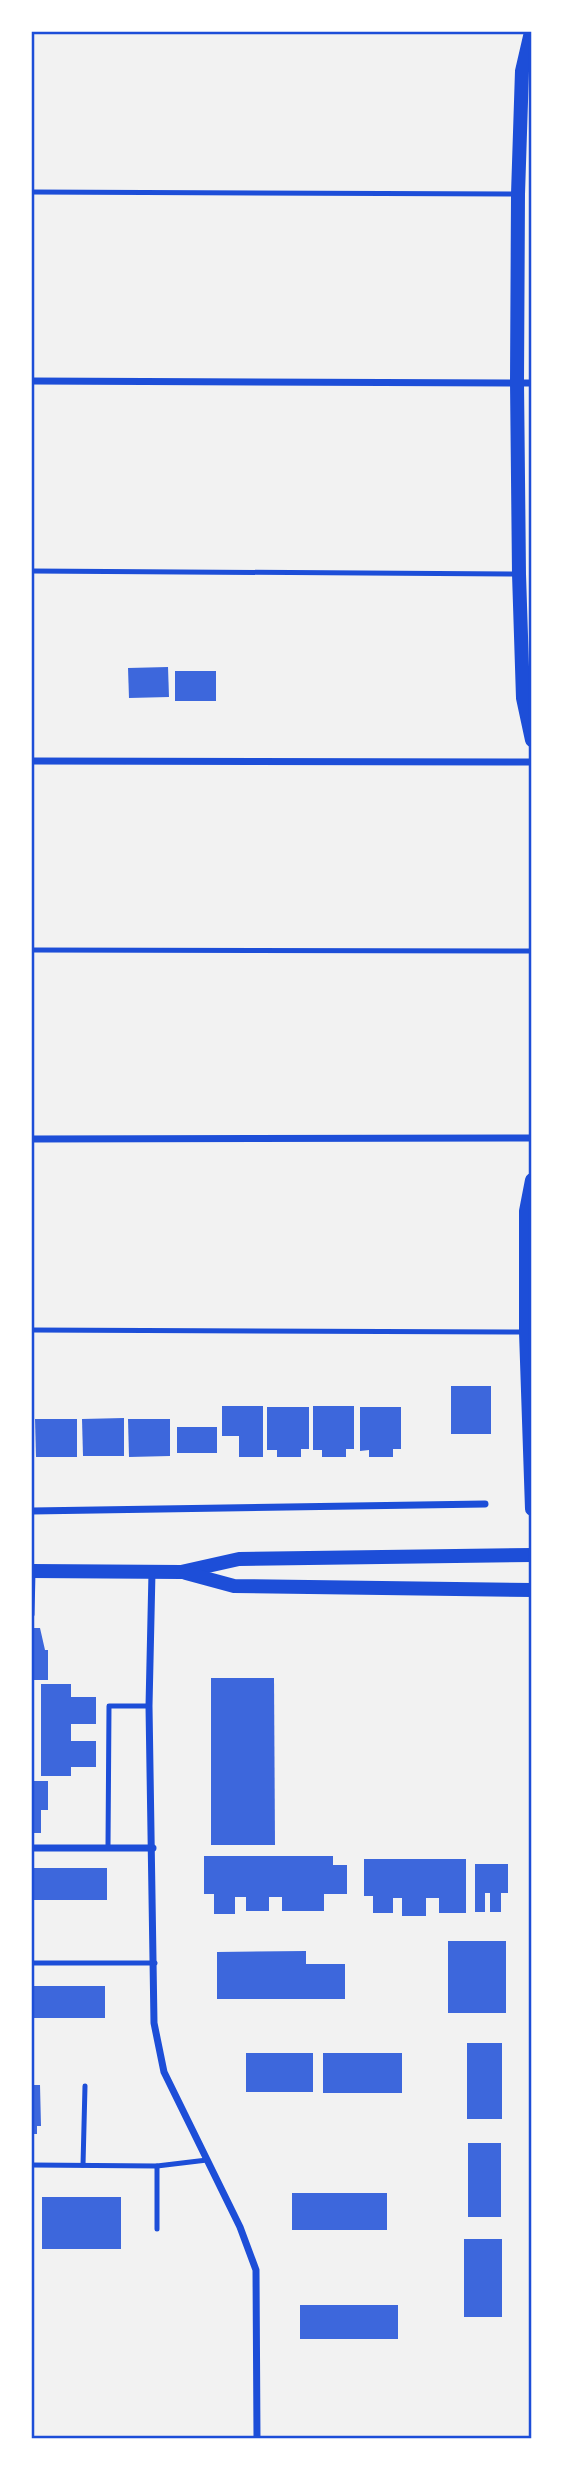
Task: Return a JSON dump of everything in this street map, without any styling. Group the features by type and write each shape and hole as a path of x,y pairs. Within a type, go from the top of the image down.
{"main road":[{"path":"531,32 522,71 518,194 524,382 519,574 523,698 531,740"},
{"path":"531,1180 526,1211 531,1509"},
{"path":"32,1571 181,1572 239,1559 531,1555"},
{"path":"181,1572 234,1586 531,1590"}],"street":[{"path":"32,381 524,382"},
{"path":"32,761 531,762"},
{"path":"32,1139 531,1138"},
{"path":"32,1511 485,1504"},
{"path":"152,1572 149,1706 154,2023 161,2061 172,2092 240,2227 256,2270 257,2438"},
{"path":"32,1848 153,1847"}],"lane":[{"path":"32,192 518,194"},
{"path":"32,571 519,574"},
{"path":"32,950 531,951"},
{"path":"32,1330 526,1332"},
{"path":"32,1571 32,1615"},
{"path":"108,1847 109,1706 149,1706"},
{"path":"32,1963 155,1963"},
{"path":"83,2165 85,2086"},
{"path":"32,2165 157,2166 207,2160"},
{"path":"157,2166 157,2229"}],"building":[{"path":"168,667 169,697 129,698 128,668"},
{"path":"175,671 216,671 216,701 175,701"},
{"path":"451,1386 491,1386 491,1434 451,1434"},
{"path":"222,1406 263,1406 263,1457 239,1457 239,1436 222,1436"},
{"path":"313,1406 354,1406 354,1449 346,1449 346,1457 322,1457 322,1450 313,1450"},
{"path":"267,1407 309,1407 309,1449 301,1449 301,1457 277,1457 277,1450 267,1450"},
{"path":"360,1407 401,1407 401,1449 393,1449 393,1457 369,1457 369,1450 360,1451"},
{"path":"124,1418 124,1456 83,1456 82,1419"},
{"path":"35,1419 77,1419 77,1457 36,1457"},
{"path":"128,1419 170,1419 170,1456 129,1457"},
{"path":"177,1427 217,1427 217,1453 177,1453"},
{"path":"32,1628 40,1628 45,1650 48,1650 48,1680 32,1680"},
{"path":"211,1678 274,1678 275,1845 211,1845"},
{"path":"41,1684 71,1684 71,1697 96,1697 96,1724 71,1724 71,1741 96,1741 96,1767 71,1767 71,1776 41,1776"},
{"path":"32,1781 48,1781 48,1810 41,1810 41,1833 32,1833"},
{"path":"204,1856 333,1856 333,1865 347,1865 347,1894 324,1894 324,1911 282,1911 282,1897 269,1897 269,1911 246,1911 246,1897 235,1897 235,1914 214,1914 214,1894 204,1894"},
{"path":"364,1859 466,1859 466,1913 439,1913 439,1898 426,1898 426,1916 402,1916 402,1898 393,1898 393,1913 373,1913 373,1896 364,1896"},
{"path":"475,1864 508,1864 508,1893 501,1893 501,1912 490,1912 490,1893 485,1893 485,1912 475,1912"},
{"path":"32,1868 107,1868 107,1900 32,1900"},
{"path":"448,1941 506,1941 506,2013 448,2013"},
{"path":"306,1951 306,1964 345,1964 345,1999 217,1999 217,1952"},
{"path":"32,1986 105,1986 105,2018 32,2018"},
{"path":"467,2043 502,2043 502,2119 467,2119"},
{"path":"246,2053 313,2053 313,2092 246,2092"},
{"path":"323,2053 402,2053 402,2093 323,2093"},
{"path":"32,2085 40,2085 41,2126 37,2126 37,2134 32,2134"},
{"path":"468,2143 501,2143 501,2217 468,2217"},
{"path":"292,2193 387,2193 387,2230 292,2230"},
{"path":"42,2197 121,2197 121,2249 42,2249"},
{"path":"464,2239 502,2239 502,2317 464,2317"},
{"path":"300,2305 398,2305 398,2339 300,2339"}]}
